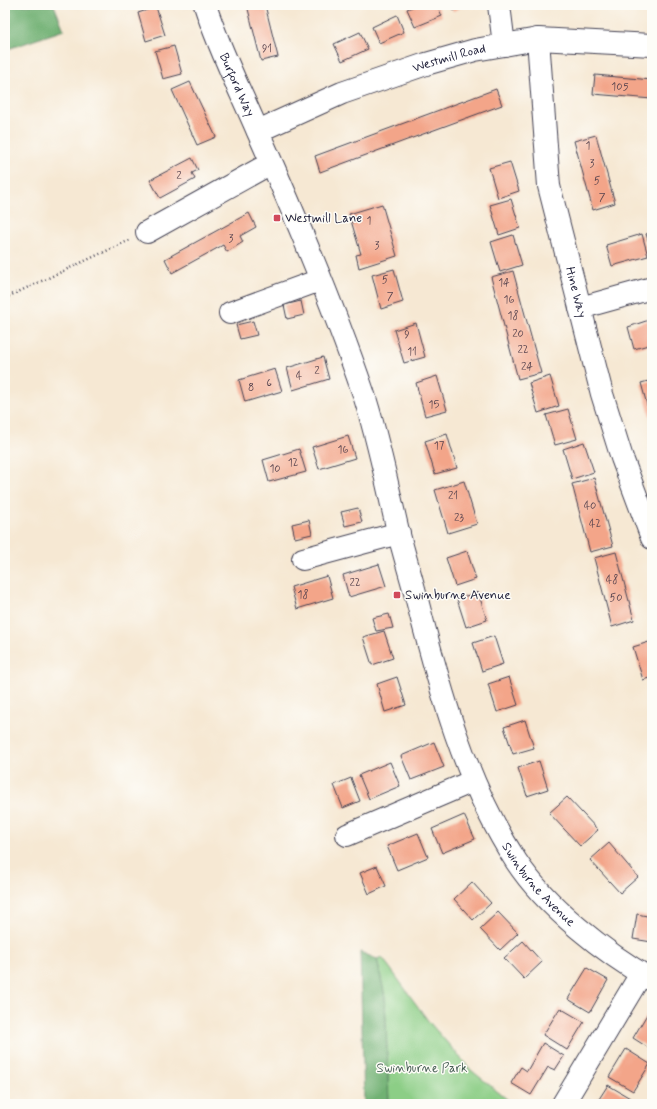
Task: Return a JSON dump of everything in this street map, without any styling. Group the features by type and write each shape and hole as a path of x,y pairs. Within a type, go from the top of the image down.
{"street":[{"name":"Burford Way","path":"205,5 230,70 271,163"},
{"path":"499,5 504,45"},
{"name":"Westmill Road","path":"258,131 342,93 419,66 474,50 538,39 652,45"},
{"name":"Hine Way","path":"538,39 549,186 602,394 622,458 652,538"},
{"path":"147,232 271,163"},
{"name":"Swinburne Avenue","path":"271,163 320,280 364,394 383,464 429,652 448,712 473,781 517,862 539,891 568,919 647,977"},
{"path":"230,313 320,280"},
{"path":"580,308 652,288"},
{"path":"303,559 399,533"},
{"path":"347,835 473,781"},
{"path":"563,1104 647,977"}],"path":[{"path":"5,298 147,232"}],"green space":[{"path":"5,5 54,5 64,30 5,50"},
{"path":"360,952 377,959 385,997 389,1104 364,1104"},
{"name":"Swinburne Park","path":"382,957 429,1022 471,1070 513,1104 389,1104 385,997 377,959"}],"building":[{"path":"247,5 265,5 278,57 261,61"},
{"path":"417,5 437,5 442,16 415,27 407,9"},
{"path":"450,5 466,5 453,11"},
{"path":"156,7 165,35 146,41 138,13"},
{"path":"397,15 404,32 379,43 372,27"},
{"path":"360,32 368,49 342,61 334,44"},
{"path":"174,46 182,74 163,79 155,51"},
{"path":"595,75 652,80 652,99 593,94"},
{"path":"190,82 216,137 197,145 172,90"},
{"path":"496,89 502,105 320,172 315,156"},
{"path":"596,135 615,203 593,210 574,141"},
{"path":"192,158 198,170 192,173 195,179 160,198 150,180"},
{"path":"510,162 519,191 498,198 489,168"},
{"path":"511,199 520,228 499,235 490,205"},
{"path":"382,204 397,256 359,268 356,255 361,254 349,214"},
{"path":"249,213 256,227 240,236 243,242 227,252 223,245 172,273 165,259"},
{"path":"652,232 652,252 646,234"},
{"path":"642,234 648,256 612,266 606,245"},
{"path":"513,235 522,265 500,272 491,242"},
{"path":"394,269 403,302 381,309 372,275"},
{"path":"513,271 541,373 518,379 491,277"},
{"path":"301,301 304,315 287,319 284,305"},
{"path":"652,319 652,344 634,349 628,327"},
{"path":"253,321 257,335 240,339 236,325"},
{"path":"416,323 425,357 404,363 394,330"},
{"path":"323,357 329,379 293,390 287,368"},
{"path":"275,369 282,391 245,402 239,380"},
{"path":"437,376 447,410 425,416 416,383"},
{"path":"550,376 559,406 538,413 529,383"},
{"path":"652,380 652,423 641,383"},
{"path":"568,409 577,439 555,445 546,415"},
{"path":"447,434 457,468 435,474 425,441"},
{"path":"348,436 355,458 319,469 312,447"},
{"path":"584,442 594,472 572,479 563,449"},
{"path":"299,449 306,472 269,482 263,460"},
{"path":"594,478 613,546 590,552 572,484"},
{"path":"464,481 477,524 448,533 435,490"},
{"path":"358,508 362,522 345,526 341,512"},
{"path":"309,520 312,534 295,538 292,524"},
{"path":"467,551 476,579 455,586 446,558"},
{"path":"616,552 634,620 612,627 594,558"},
{"path":"379,564 386,586 349,597 343,575"},
{"path":"327,576 333,598 297,609 291,587"},
{"path":"478,592 487,620 466,627 457,599"},
{"path":"389,614 393,628 376,631 372,618"},
{"path":"384,631 393,658 372,665 363,637"},
{"path":"494,636 503,664 482,671 473,643"},
{"path":"652,641 652,677 643,680 633,647"},
{"path":"397,677 406,705 385,712 377,684"},
{"path":"509,677 518,705 497,712 488,684"},
{"path":"525,720 534,748 513,754 504,727"},
{"path":"434,742 444,767 411,780 401,756"},
{"path":"539,761 548,789 527,796 518,768"},
{"path":"390,762 400,786 369,799 359,775"},
{"path":"351,778 360,801 343,808 334,785"},
{"path":"567,797 598,830 580,846 549,813"},
{"path":"464,815 475,839 442,853 432,829"},
{"path":"418,833 428,857 397,870 387,846"},
{"path":"609,843 638,877 620,893 590,860"},
{"path":"377,866 386,886 369,894 360,873"},
{"path":"472,882 491,903 473,920 454,899"},
{"path":"498,912 518,933 500,950 480,929"},
{"path":"637,914 652,917 652,942 633,939"},
{"path":"523,941 542,962 524,979 504,958"},
{"path":"587,968 608,980 590,1012 568,999"},
{"path":"652,1006 652,1050 633,1038"},
{"path":"560,1008 584,1022 567,1050 543,1035"},
{"path":"543,1043 564,1056 555,1070 548,1067 531,1095 511,1083 521,1067 527,1071"},
{"path":"626,1049 650,1064 633,1091 609,1077"},
{"path":"608,1085 630,1098 626,1104 599,1104 601,1100 599,1099"}],"place":[{"name":"Westmill Lane","path":"277,218"},
{"name":"Swinburne Avenue","path":"397,595"}]}
